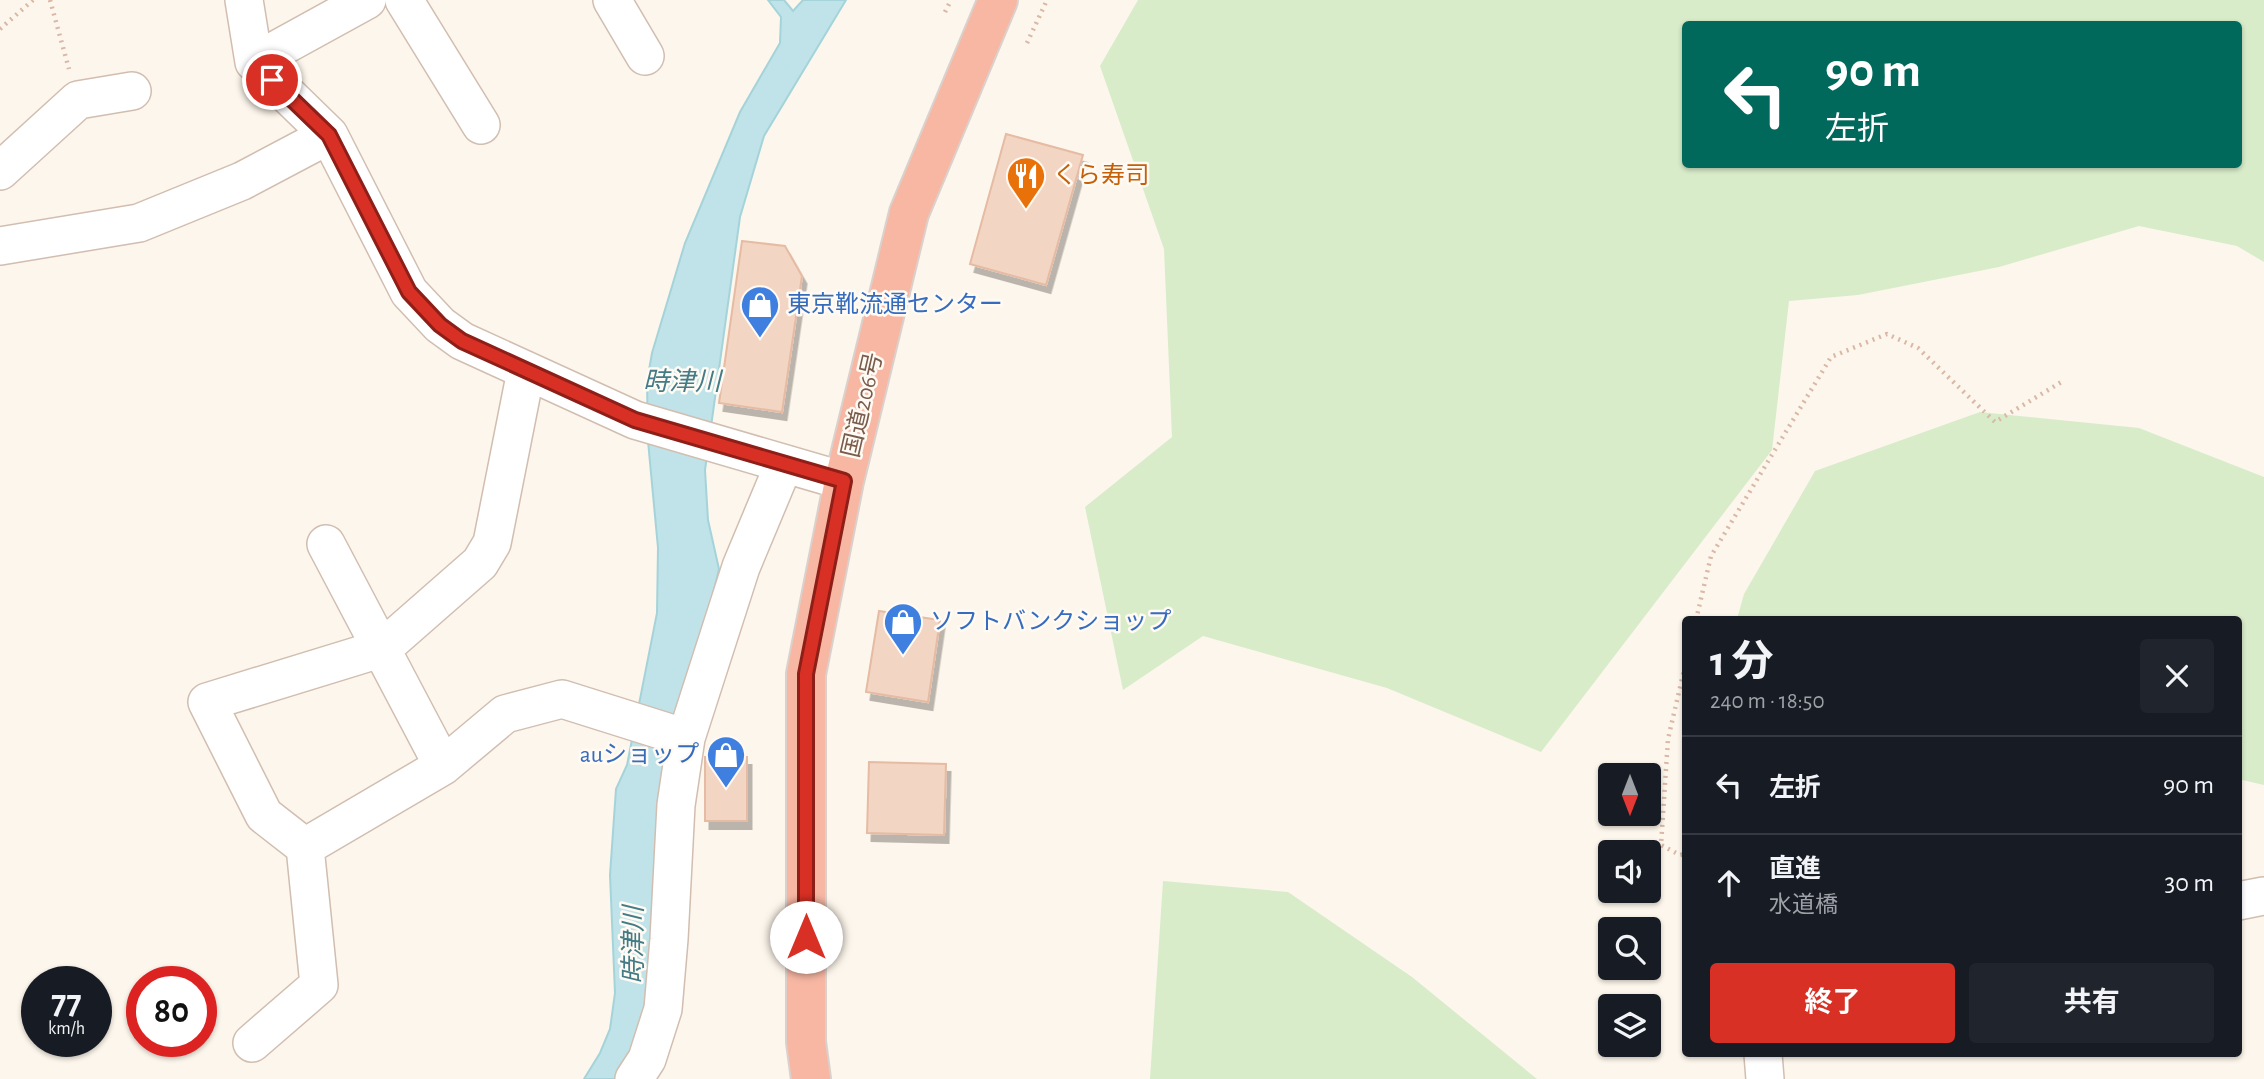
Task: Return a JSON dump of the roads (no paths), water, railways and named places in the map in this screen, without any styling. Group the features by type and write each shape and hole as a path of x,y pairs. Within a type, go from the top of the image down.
{"highway":[{"name":"国道206号","path":"811,1079 806,1042 806,674 844,481 909,213 998,0"}],"street":[{"path":"244,0 254,62 329,135 409,292 440,325 462,341 635,420 844,481"},
{"path":"254,62 367,0"},
{"path":"404,0 481,125"},
{"path":"612,0 645,56"},
{"path":"0,172 78,100 132,91"},
{"path":"0,246 139,223 242,181 329,135"},
{"path":"252,1043 320,985 305,847 264,815 207,702 383,648 480,563 492,543 526,371"},
{"path":"634,1079 647,1059 663,1009 676,805 686,738 741,567 784,464"},
{"path":"326,544 443,766"},
{"path":"305,847 443,766 505,714 562,699 686,738"},
{"path":"2242,900 2264,895"},
{"path":"1763,1057 1765,1079"}],"water":[{"name":"時津川","path":"768,0 784,0 793,11 803,0 846,0 764,136 740,217 705,470 708,520 719,569 663,805 647,1006 628,1062 618,1079 584,1079 600,1053 610,1029 615,993 610,875 616,789 627,765 657,613 658,548 648,441 647,381 652,353 685,243 740,112 780,43 781,17"}],"place":[{"name":"くら寿司","path":"1026,210"},
{"name":"東京靴流通センター","path":"760,339"},
{"name":"ソフトバンクショップ","path":"903,656"},
{"name":"auショップ","path":"726,789"}]}
